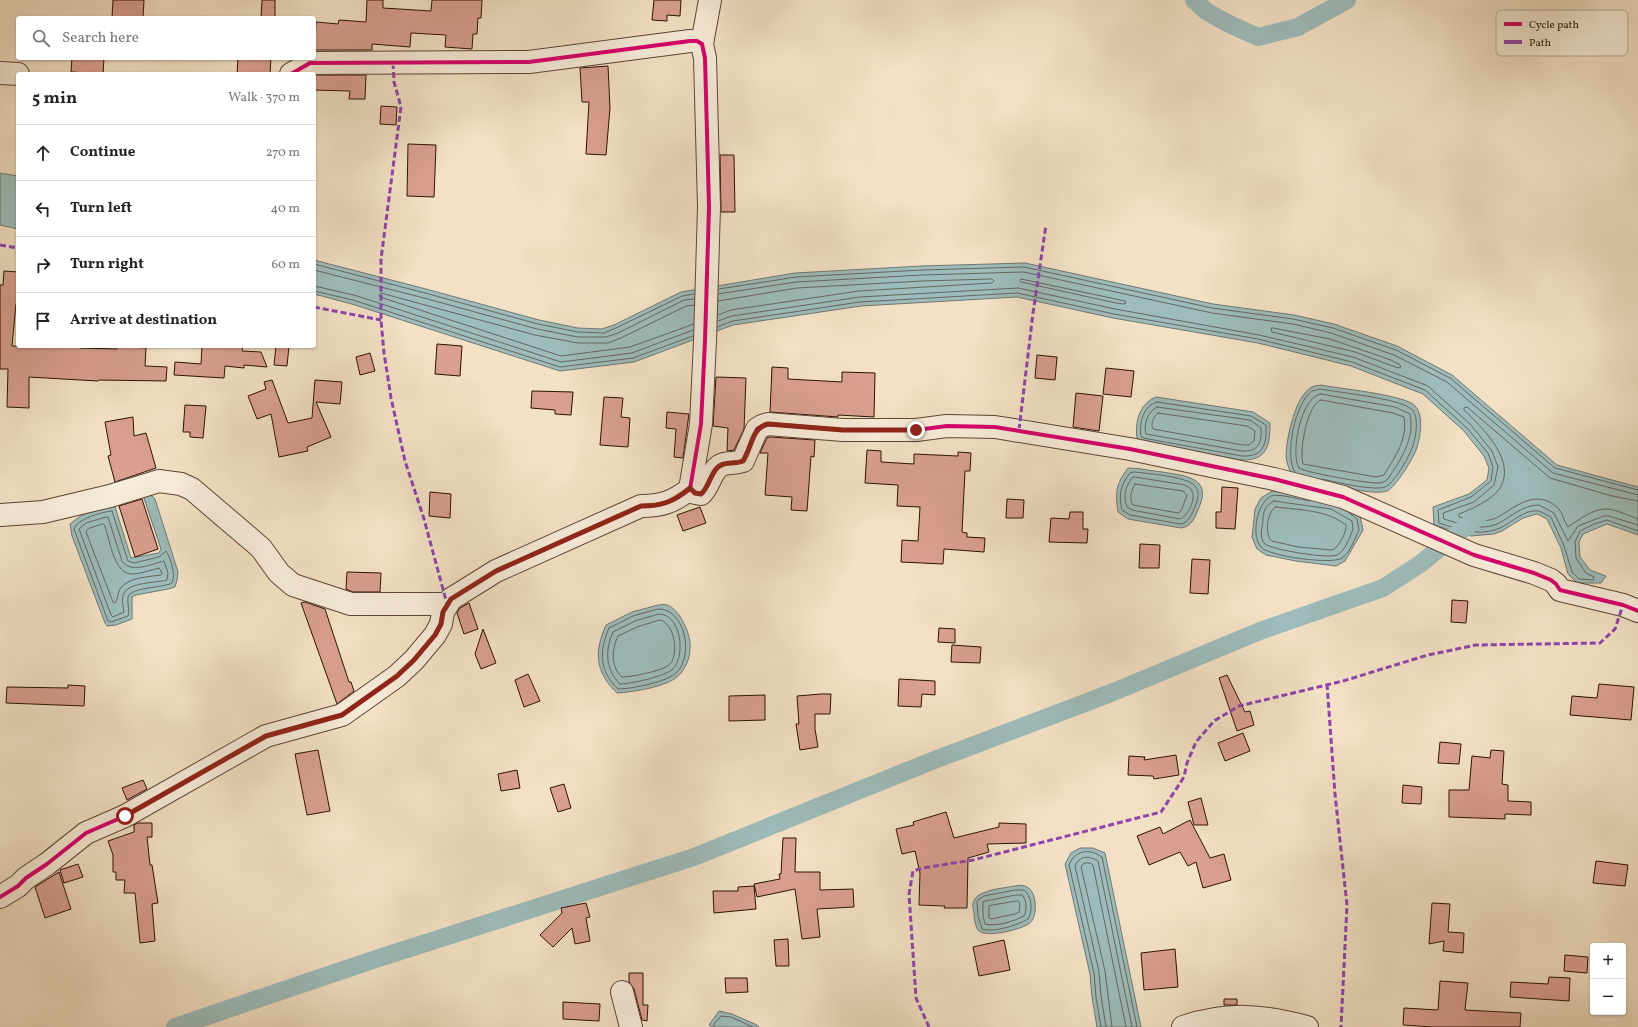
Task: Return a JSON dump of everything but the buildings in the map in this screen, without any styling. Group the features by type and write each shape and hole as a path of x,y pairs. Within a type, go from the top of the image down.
{"street":[{"path":"0,897 18,886 26,878 47,864 86,833 125,816 266,736 342,715 397,676 424,649 435,635 441,624 447,604 451,599 496,571 641,506 662,505 678,498 690,488 701,424 705,341 708,266 708,168 705,58 702,44 710,0"},
{"path":"294,72 310,63 529,62 690,41 697,41 702,44"},
{"path":"0,73 16,74"},
{"path":"690,488 695,493 701,494 706,490 716,469 724,464 733,464 743,461 758,429 768,424 843,430 916,430 946,426 995,427 1130,449 1274,479 1343,497 1474,555 1534,573 1551,580 1560,590 1595,598 1638,611"},
{"path":"0,515 43,512 110,496 159,481 181,484 192,489 261,548 279,572 293,585 351,604 447,604"},
{"path":"622,992 631,1027"},
{"path":"1183,1027 1197,1022 1242,1017 1262,1017 1307,1027"}],"water":[{"path":"0,173 16,176 16,229 0,225"},
{"path":"316,261 539,320 578,328 602,329 614,325 681,292 795,273 921,266 1025,263 1213,304 1294,315 1334,324 1397,346 1452,375 1557,465 1638,487 1638,535 1607,524 1583,534 1579,542 1580,557 1590,570 1606,576 1601,583 1577,583 1568,574 1561,548 1547,519 1537,514 1523,518 1502,531 1494,534 1471,536 1434,525 1433,507 1469,494 1487,480 1489,468 1484,456 1464,431 1423,394 1351,366 1258,343 1113,318 1017,297 861,306 733,325 634,362 560,371 352,304 316,295"},
{"path":"1321,385 1395,397 1413,404 1419,412 1421,424 1420,436 1415,451 1409,464 1391,489 1387,491 1368,492 1292,475 1288,466 1286,449 1296,408 1306,392 1313,386"},
{"path":"1156,397 1253,412 1270,423 1268,445 1262,455 1250,460 1241,460 1142,442 1137,438 1139,414 1150,400"},
{"path":"1128,468 1181,475 1196,481 1200,485 1202,492 1201,501 1196,515 1191,523 1181,528 1128,519 1118,512 1117,488"},
{"path":"1272,491 1334,500 1360,516 1363,530 1345,561 1336,566 1296,561 1266,555 1257,549 1252,537 1255,509 1261,498"},
{"path":"146,495 151,495 155,499 178,572 175,587 132,597 132,619 116,625 107,626 72,536 70,524 82,515 111,506 115,507 131,558 159,553 161,549 144,498"},
{"path":"658,605 666,605 672,608 681,617 687,630 690,644 687,664 678,676 666,683 640,690 617,693 604,677 599,661 598,653 606,625 632,612"},
{"path":"1080,848 1093,848 1105,853 1141,1027 1097,1027 1090,974 1065,864 1071,853"},
{"path":"1015,886 1026,886 1033,894 1035,910 1033,920 1020,928 1004,932 988,934 982,933 978,930 975,922 973,907 973,902 976,897 992,890"},
{"path":"719,1011 732,1014 759,1027 713,1027 709,1025"}],"waterway":[{"path":"1194,0 1206,11 1227,23 1258,37 1298,27 1347,0"},
{"path":"175,1027 376,959 694,857 932,761 1111,693 1260,631 1383,588 1420,564 1478,517"}],"marked path":[{"path":"393,63 394,82 401,107 381,259 381,320 384,353 391,398 405,461 424,519 447,604"},
{"path":"1019,430 1033,313 1046,225"},
{"path":"0,245 16,248"},
{"path":"316,307 381,320"},
{"path":"929,1027 916,998 909,894 913,871 973,860 1161,812 1184,777 1187,763 1196,742 1214,721 1239,706 1343,681 1428,655 1476,645 1600,643 1615,629 1623,605"},
{"path":"1327,684 1335,794 1347,905 1341,1027"}],"cycle path":[{"path":"294,72 310,63 529,62 690,41 697,41 702,44 705,58 709,207 701,424 690,489"},
{"path":"0,897 18,886 26,878 47,864 86,833 125,816 266,736 342,715 397,676 414,660 435,635 441,624 443,612 451,599 496,571 641,506 661,504 673,500 690,489 695,493 701,494 707,487 716,469 726,463 743,461 757,429 768,424 843,430 916,430 947,426 995,427 1130,449 1274,479 1343,497 1474,555 1534,573 1551,580 1560,590 1623,605 1638,611"}],"route":[{"path":"125,816 266,736 342,715 397,676 414,660 435,635 441,624 443,612 451,599 496,571 641,506 662,505 678,498 690,488 695,493 701,494 706,490 707,484 716,469 724,464 733,464 743,461 746,457 752,439 758,429 762,426 768,424 843,430 916,430"}]}
